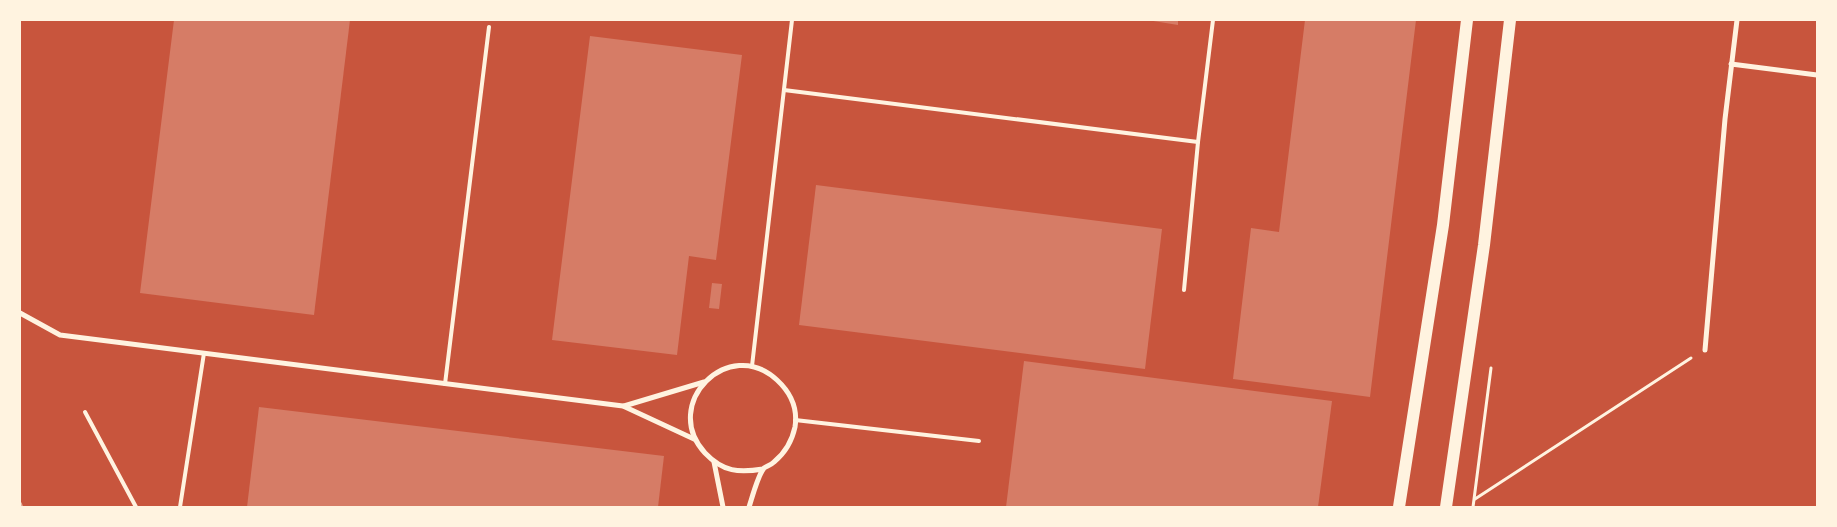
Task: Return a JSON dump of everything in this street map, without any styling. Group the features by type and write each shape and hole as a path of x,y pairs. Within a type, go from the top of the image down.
{"main road":[{"path":"1399,507 1442,225 1467,20"},
{"path":"1446,507 1484,245 1510,20"}],"street":[{"path":"1704,350 1731,64 1737,20"},
{"path":"1731,64 1817,75"},
{"path":"20,313 60,335 623,406 694,439 714,462 725,468 744,472 764,469 774,463 791,440 795,420 794,405 787,389 771,375 752,366 736,366 718,371 704,382 623,406"},
{"path":"694,439 690,424 691,406 704,382"},
{"path":"714,462 723,507"},
{"path":"748,507 764,469"}],"lane":[{"path":"752,366 792,20"},
{"path":"1184,290 1198,142 1213,20"},
{"path":"445,384 489,27"},
{"path":"784,90 1198,142"},
{"path":"180,507 204,353"},
{"path":"85,412 136,507"},
{"path":"795,420 979,441"}],"path":[{"path":"1474,500 1704,350"}],"building":[{"path":"174,20 350,20 314,315 140,293"},
{"path":"1147,20 1178,20 1178,25"},
{"path":"1305,20 1416,20 1370,397 1233,379 1251,228 1279,232"},
{"path":"590,36 742,55 716,260 689,256 677,355 552,340"},
{"path":"816,185 1162,229 1145,369 799,325"},
{"path":"712,283 722,284 719,309 709,308"},
{"path":"1024,361 1332,401 1318,507 1006,507"},
{"path":"259,407 664,456 658,507 247,507"}]}
